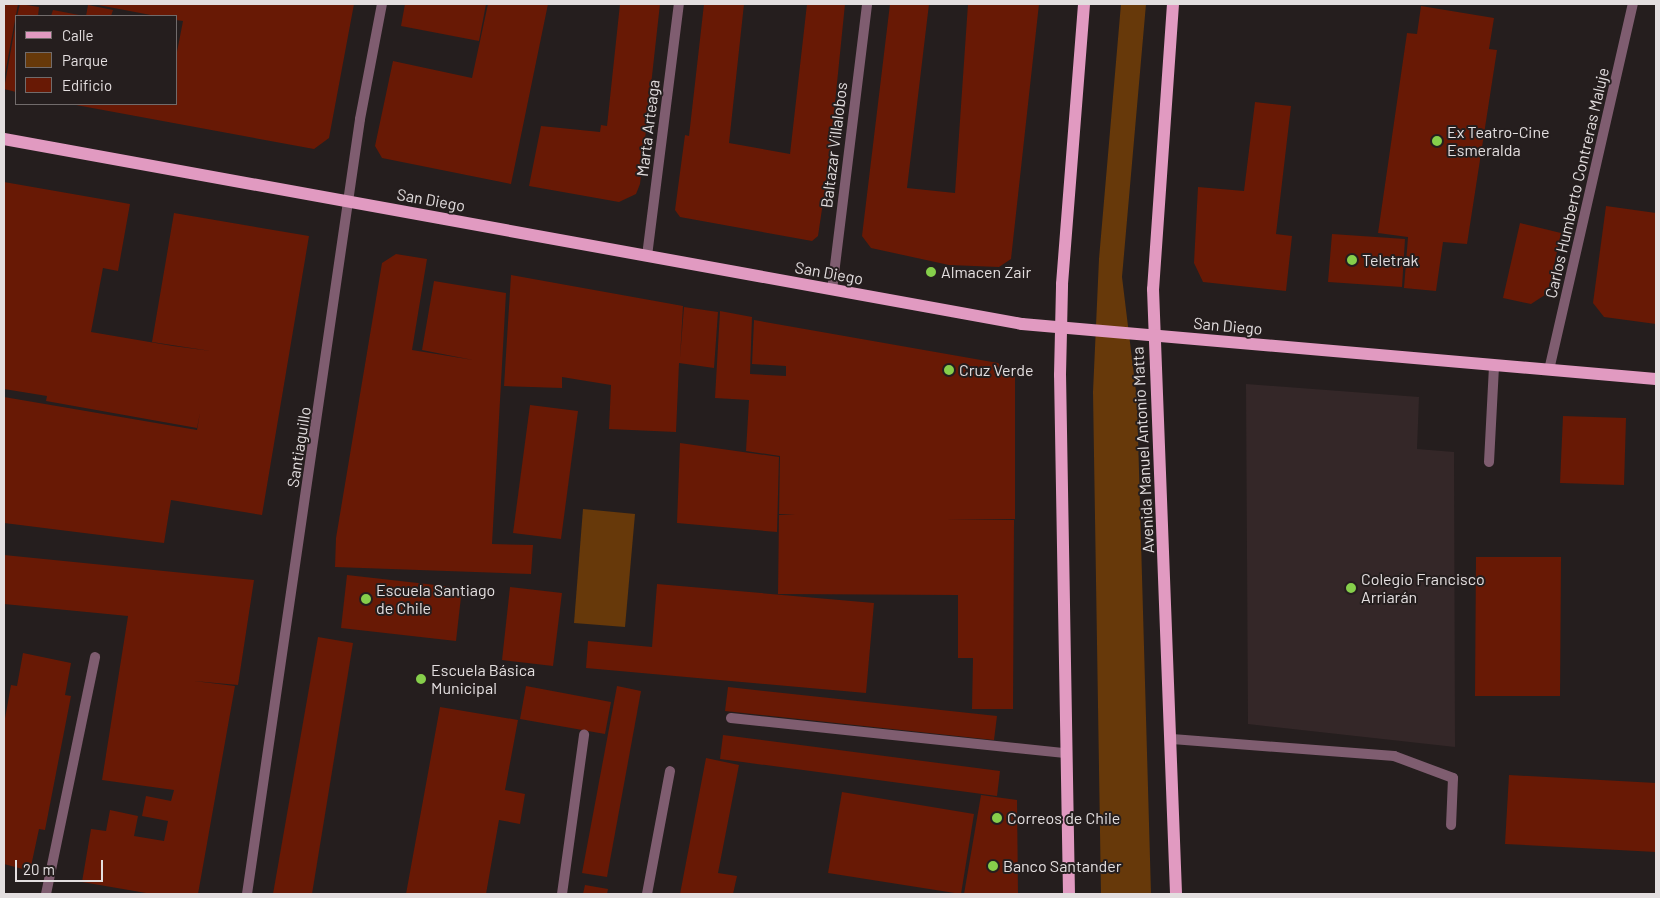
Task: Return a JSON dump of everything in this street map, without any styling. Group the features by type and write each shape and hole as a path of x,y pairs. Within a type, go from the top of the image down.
{"main road":[{"path":"1069,894 1065,753 1062,329 1084,4"},
{"name":"Avenida Manuel Antonio Matta","path":"1173,4 1152,290 1172,739 1176,894"},
{"name":"San Diego","path":"4,138 832,290 1062,329 1656,379"}],"street":[{"name":"Santiaguillo","path":"247,894 349,202 382,4"},
{"name":"Marta Arteaga","path":"647,256 679,4"},
{"name":"Baltazar Villalobos","path":"832,290 867,4"},
{"name":"Carlos Humberto Contreras Maluje","path":"1549,370 1633,4"},
{"path":"1489,462 1494,365"},
{"path":"46,894 95,657"},
{"path":"731,718 1065,753"},
{"path":"562,894 584,736"},
{"path":"1172,739 1394,756 1453,778 1451,825"},
{"path":"647,894 670,771"}],"shaded area":[{"name":"Colegio Francisco Arriarán","path":"1246,384 1419,397 1417,449 1454,452 1455,747 1248,724"}],"green space":[{"path":"1121,4 1146,4 1122,277 1137,400 1151,894 1101,894 1093,392 1099,259"},
{"path":"583,509 635,514 625,627 574,623"}],"building":[{"path":"4,4 18,4 5,74"},
{"path":"20,4 39,7 38,15 17,15"},
{"path":"93,4 354,4 329,138 314,149 76,105 178,105 178,47 183,21 178,20 178,15 151,15"},
{"path":"405,4 486,4 479,41 401,26"},
{"path":"488,4 548,4 511,184 382,158 375,146 393,61 472,78"},
{"path":"620,4 660,4 640,184 636,194 619,202 529,186 541,126 600,132 601,125 607,126"},
{"path":"704,4 744,4 729,143 790,154 807,4 845,4 829,162 818,236 812,241 680,217 675,210 685,135 689,136"},
{"path":"890,4 929,4 907,188 955,193 968,4 1039,4 1011,259 999,267 949,265 871,248 862,236"},
{"path":"88,5 113,10 111,15 86,15"},
{"name":"Ex Teatro-Cine Esmeralda","path":"1421,6 1494,18 1489,49 1497,50 1467,244 1443,242 1436,291 1404,288 1408,237 1378,233 1407,33 1417,34"},
{"path":"53,10 79,15 51,15"},
{"path":"15,27 15,92 4,89"},
{"path":"1255,102 1291,106 1276,234 1292,236 1286,291 1203,282 1194,263 1198,187 1244,191"},
{"path":"4,182 130,204 118,271 103,268 91,332 173,346 211,351 152,342 174,213 309,236 262,515 171,500 164,543 4,523 4,397 197,430 200,413 197,428 46,401 47,396 4,389"},
{"path":"1606,206 1656,213 1656,324 1604,317 1593,303"},
{"path":"1520,223 1561,233 1548,293 1531,304 1503,298"},
{"name":"Teletrak","path":"1332,234 1405,239 1402,287 1328,282"},
{"path":"396,254 427,259 412,350 473,360 422,350 434,281 506,293 492,544 533,545 531,574 335,567 336,538 382,263"},
{"path":"511,275 683,306 680,358 684,307 718,312 714,368 679,363 676,432 609,429 611,385 562,377 562,388 504,386"},
{"path":"720,311 752,317 750,374 786,376 786,366 752,364 754,320 998,363 1015,377 1015,519 946,519 1014,520 1013,709 972,709 973,658 958,658 958,595 778,594 779,515 795,515 779,514 780,456 746,451 749,400 715,398"},
{"path":"530,405 578,411 561,539 513,533"},
{"path":"1563,416 1626,418 1624,485 1560,483"},
{"path":"680,443 779,457 777,532 677,523"},
{"path":"4,555 254,580 238,685 194,681 235,686 198,894 152,894 82,882 91,829 106,831 110,810 138,816 134,836 164,841 168,821 142,816 146,796 171,801 174,790 102,780 128,616 4,604"},
{"path":"1476,557 1561,557 1560,696 1475,696"},
{"path":"347,575 462,588 456,641 341,628"},
{"path":"657,584 874,603 866,693 586,668 588,641 652,647"},
{"path":"510,587 562,593 553,666 502,660"},
{"path":"318,637 353,643 312,894 273,894"},
{"path":"23,653 71,663 65,695 71,696 45,830 39,829 30,871 4,864 4,724 11,685 17,686"},
{"path":"526,686 611,702 605,734 520,719"},
{"path":"617,686 641,691 607,877 582,873"},
{"path":"728,687 997,716 994,740 725,711"},
{"path":"440,707 518,720 505,790 525,794 520,824 499,820 486,894 406,894"},
{"path":"723,735 1000,771 997,796 720,759"},
{"path":"706,758 739,765 718,873 737,876 733,894 680,894"},
{"path":"1509,775 1656,783 1656,852 1505,844"},
{"path":"842,792 974,814 961,894 828,873"},
{"name":"Banco Santander","path":"981,795 1017,800 1018,894 964,894"},
{"path":"585,885 608,889 607,894 583,894"}],"place":[{"name":"Ex Teatro-Cine Esmeralda","path":"1437,141"},
{"name":"Teletrak","path":"1352,260"},
{"name":"Almacen Zair","path":"931,272"},
{"name":"Cruz Verde","path":"949,370"},
{"name":"Colegio Francisco Arriarán","path":"1351,588"},
{"name":"Escuela Santiago de Chile","path":"366,599"},
{"name":"Escuela Básica Municipal","path":"421,679"},
{"name":"Correos de Chile","path":"997,818"},
{"name":"Banco Santander","path":"993,866"}]}
